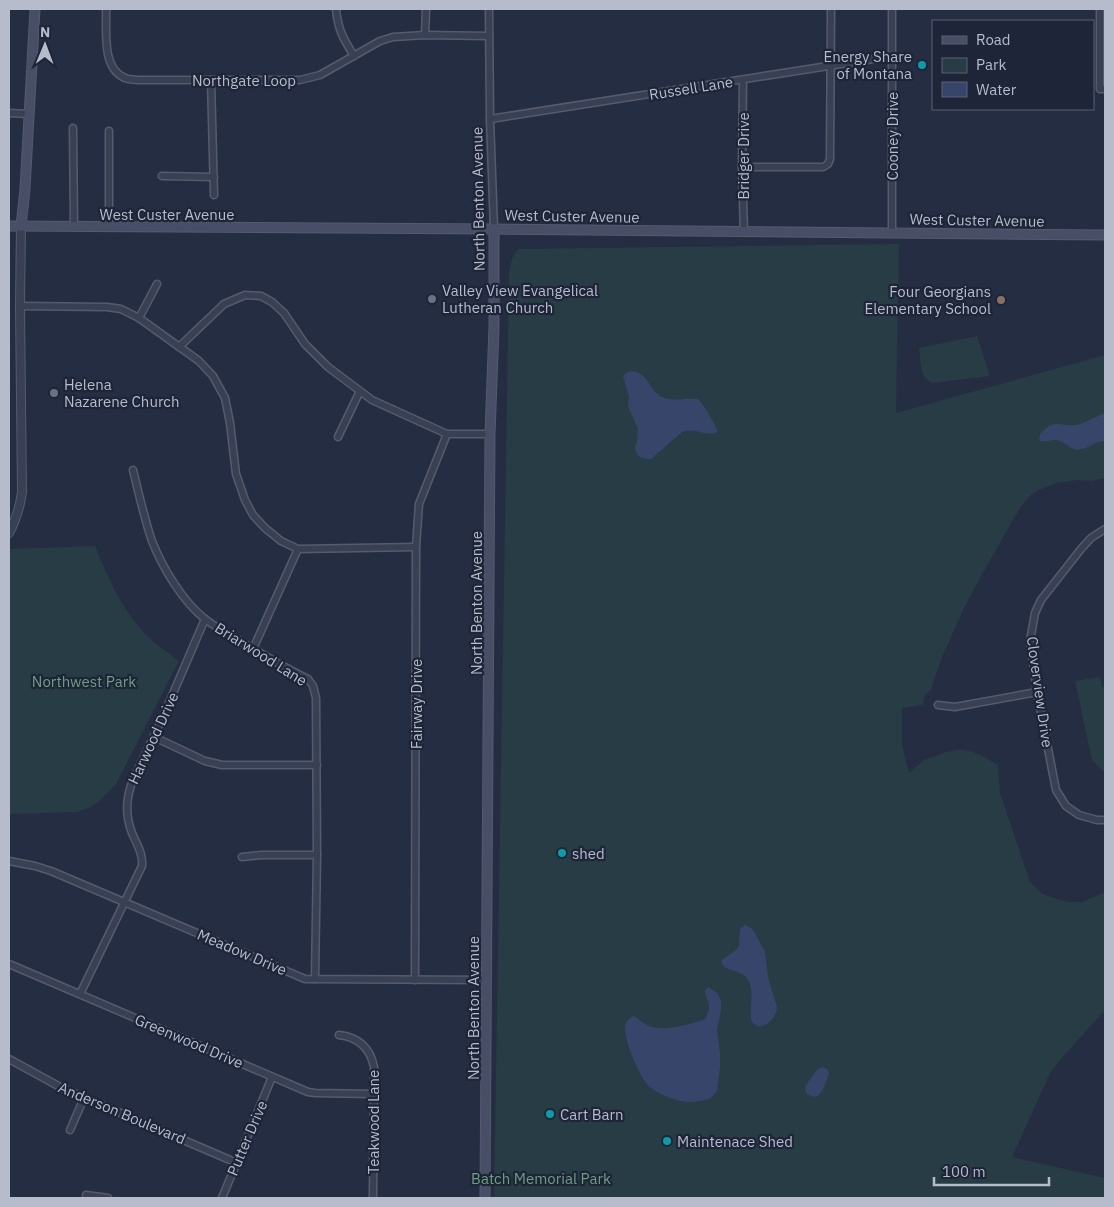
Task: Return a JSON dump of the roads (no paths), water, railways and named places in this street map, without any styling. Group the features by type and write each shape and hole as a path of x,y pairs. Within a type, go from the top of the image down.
{"main road":[{"path":"21,226 35,9"},
{"name":"West Custer Avenue","path":"9,226 1105,235"},
{"name":"North Benton Avenue","path":"485,1198 490,434 494,327 494,229"}],"street":[{"name":"Northgate Loop","path":"106,9 107,51 111,65 126,78 137,80 300,80 320,75 380,41 393,36 488,36"},
{"path":"336,9 337,24 354,56"},
{"path":"425,35 426,9"},
{"name":"North Benton Avenue","path":"488,9 494,229"},
{"path":"742,167 823,167 828,164 830,159 831,9"},
{"name":"Cooney Drive","path":"892,9 892,233"},
{"path":"1100,9 1100,89 1105,89"},
{"name":"Russell Lane","path":"490,119 892,56"},
{"path":"211,80 214,195"},
{"name":"Bridger Drive","path":"743,80 742,167 744,232"},
{"path":"9,113 29,114"},
{"path":"73,128 74,227"},
{"path":"109,131 109,227"},
{"path":"162,176 214,177"},
{"path":"9,533 16,519 22,492 21,226"},
{"path":"139,318 157,284"},
{"path":"180,347 224,304 245,295 261,296 272,302 284,313 305,344 328,367 372,400 447,434 490,434"},
{"path":"20,306 116,308 127,311 199,362 214,376 225,398 236,474 245,500 265,528 281,541 298,549 416,547"},
{"path":"338,437 360,391"},
{"name":"Fairway Drive","path":"415,980 416,547 419,504 447,434"},
{"name":"Briarwood Lane","path":"133,470 147,524 159,557 169,576 193,607 205,619 308,679 313,686 316,698 316,979"},
{"name":"Cloverview Drive","path":"1105,529 1091,538 1080,549 1041,600 1035,613 1030,641 1037,692 1056,790 1066,806 1079,815 1097,820 1105,820"},
{"path":"253,648 298,549"},
{"name":"Harwood Drive","path":"80,994 139,873 142,854 129,824 127,800 133,780 154,737 205,619"},
{"path":"938,706 955,707 1037,692"},
{"path":"154,737 192,755 217,764 316,765"},
{"path":"242,857 317,855"},
{"name":"Meadow Drive","path":"9,861 51,871 305,979 487,980"},
{"name":"Greenwood Drive","path":"9,964 308,1092 374,1094"},
{"name":"Teakwood Lane","path":"339,1035 349,1037 362,1044 368,1051 374,1067 373,1198"},
{"name":"Anderson Boulevard","path":"9,1060 37,1076 84,1098 237,1162"},
{"name":"Putter Drive","path":"222,1198 272,1077"},
{"path":"70,1130 84,1098"},
{"path":"86,1195 108,1198"}],"water":[{"path":"628,372 644,376 658,395 662,397 675,400 698,399 711,418 717,430 716,433 711,434 691,430 682,432 651,459 640,457 635,448 638,429 628,406 629,396 623,376"},
{"path":"1105,413 1105,441 1079,450 1073,449 1057,440 1040,441 1041,433 1052,425 1075,425"},
{"path":"745,925 755,933 765,952 768,977 777,1007 772,1020 761,1026 757,1026 751,1020 751,991 748,980 741,973 726,968 721,961 737,949 740,929"},
{"path":"708,987 717,993 721,1002 717,1029 720,1067 717,1091 710,1099 687,1102 677,1100 656,1091 644,1080 628,1046 626,1024 634,1016 647,1025 660,1028 684,1025 705,1019 709,1007 705,991"},
{"path":"822,1067 827,1069 829,1074 819,1095 811,1096 806,1093 805,1087 816,1071"}],"place":[{"name":"Energy Share of Montana","path":"922,65"},
{"name":"Valley View Evangelical Lutheran Church","path":"432,299"},
{"name":"Four Georgians Elementary School","path":"1001,300"},
{"name":"Helena Nazarene Church","path":"54,393"},
{"name":"shed","path":"562,853"},
{"name":"Cart Barn","path":"550,1114"},
{"name":"Maintenace Shed","path":"667,1141"}],"park label":[{"name":"Northwest Park","path":"84,681"},
{"name":"Batch Memorial Park","path":"541,1178"}]}
